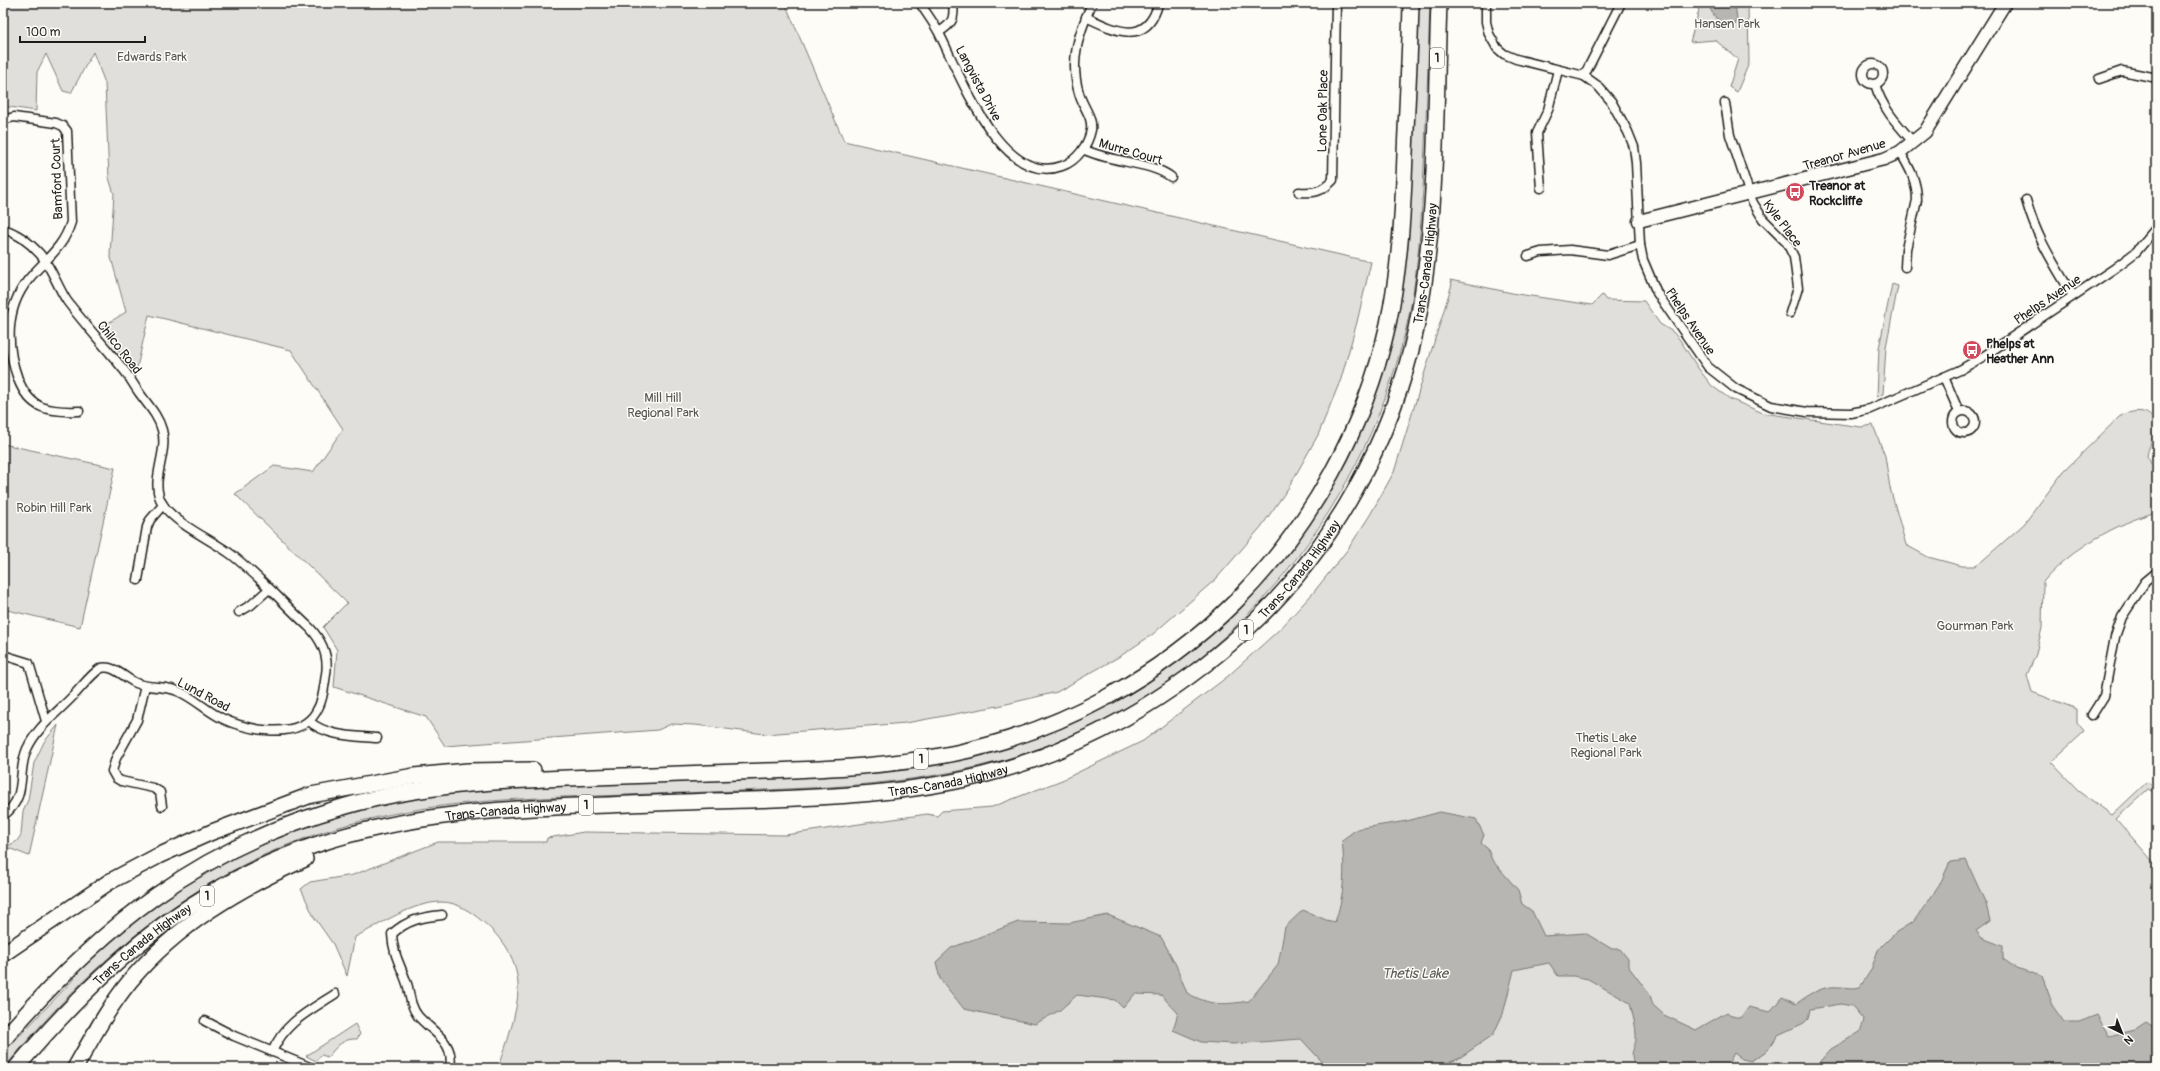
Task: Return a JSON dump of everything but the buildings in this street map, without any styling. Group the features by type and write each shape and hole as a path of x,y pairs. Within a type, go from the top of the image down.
{"highway":[{"name":"Trans-Canada Highway","path":"3,1040 68,969 122,920 185,876 249,842 314,816 392,795 484,783 874,765 957,753 990,745 1047,725 1109,696 1144,675 1175,653 1227,610 1248,589 1278,554 1316,501 1350,436 1377,364 1388,323 1396,280 1403,214 1411,3"},
{"name":"Trans-Canada Highway","path":"16,1068 69,1007 117,961 170,919 211,893 277,860 317,844 389,824 451,814 529,807 825,797 928,787 982,776 1055,752 1093,736 1129,717 1195,674 1262,615 1316,550 1359,482 1392,410 1415,333 1423,290 1432,196 1439,3"},
{"path":"5,953 109,882 158,856 212,832 311,795 414,776 468,771 580,770 623,776"},
{"path":"75,1068 96,1030 131,981 172,939 222,901 261,879 315,855 451,814"}],"street":[{"name":"Langvista Drive","path":"920,3 938,32 984,120 992,132 1016,159 1039,169 1055,169 1075,158 1083,148 1091,130 1091,122 1079,95 1075,60 1076,43 1092,3"},
{"path":"938,32 950,25 954,13 953,3"},
{"name":"Lone Oak Place","path":"1299,192 1313,193 1325,190 1333,180 1336,3"},
{"name":"Phelps Avenue","path":"1486,3 1486,22 1489,34 1498,48 1516,60 1584,76 1598,86 1611,101 1628,132 1636,163 1640,245 1647,270 1657,293 1701,359 1721,378 1753,398 1771,406 1789,410 1851,413 1870,409 1944,377 1984,356 2136,252 2157,227"},
{"path":"1584,76 1621,3"},
{"name":"Treanor Avenue","path":"1639,221 1884,159 1900,152 1914,143 1925,132 2005,3"},
{"path":"1086,17 1115,30 1133,31 1140,30 1149,23 1157,8"},
{"path":"1541,188 1537,133 1548,110 1558,70"},
{"path":"2099,79 2122,71 2157,78"},
{"path":"1875,84 1880,99 1886,110 1914,143"},
{"name":"Kyle Place","path":"1725,103 1730,135 1750,194 1763,219 1787,244 1794,257 1798,288 1790,312"},
{"name":"Bamford Court","path":"3,120 14,117 56,123 63,126 67,131 71,222 67,234 59,248 46,261"},
{"name":"Murre Court","path":"1083,148 1100,156 1162,170 1171,177"},
{"path":"1900,152 1912,174 1917,192 1917,200 1906,249 1905,267"},
{"path":"2026,200 2034,227 2042,245 2073,296"},
{"name":"Chilco Road","path":"3,229 11,231 30,243 46,261 67,300 130,376 158,421 164,439 164,450 157,486 158,496 163,506"},
{"path":"1528,256 1541,252 1570,250 1608,255 1640,245"},
{"path":"46,261 28,280 19,293 13,309 9,327 12,356 23,391 31,401 41,408 55,412 79,411"},
{"path":"1944,377 1959,412"},
{"path":"138,580 147,527 150,520 163,506 172,515 231,554 314,633 324,649 327,668 320,705 316,714 309,721 314,725 337,734 377,738"},
{"path":"2092,715 2104,696 2115,637 2122,617 2145,582 2157,572"},
{"path":"239,612 251,605 269,589"},
{"path":"3,655 29,663 46,721"},
{"name":"Lund Road","path":"3,816 9,811 17,800 21,789 23,763 27,749 46,721 101,668 111,668 130,680 145,686 169,688 180,691 216,716 251,728 281,731 294,729 309,721"},
{"path":"145,686 137,720 116,758 112,771 116,778 121,781 153,788 160,792 162,806"},
{"path":"442,915 422,917 402,924 392,934 393,949 408,987 410,1000 418,1016 441,1035 452,1057 450,1068"},
{"path":"272,1052 279,1038 288,1026 335,994"},
{"path":"206,1021 234,1036 312,1068"}],"green space":[{"name":"Mill Hill Regional Park","path":"3,3 785,3 844,141 1371,262 1357,322 1341,379 1318,435 1289,487 1261,527 1217,578 1153,634 1122,655 1057,692 998,706 906,723 765,734 695,725 671,724 658,730 445,746 426,717 334,687 337,650 323,627 347,603 235,494 274,466 313,472 343,429 291,350 149,315 136,372 100,328 126,312 110,254 114,194 109,178 105,83 93,52 71,93 63,91 46,54 37,72 36,111 3,106"},
{"path":"1418,3 1430,3 1423,189 1419,241 1410,312 1385,399 1355,465 1319,527 1275,585 1225,636 1169,681 1107,719 1040,748 989,764 936,775 830,787 487,801 432,807 378,817 321,833 267,854 217,879 170,909 126,943 84,981 44,1022 5,1067 3,1065 3,1053 71,982 87,961 105,943 125,927 181,888 215,867 285,835 321,822 359,811 439,794 977,755 1187,653 1336,480 1407,247 1412,175"},
{"name":"Hansen Park","path":"1692,3 1748,3 1749,63 1737,92 1729,87 1738,59 1715,40 1690,42 1699,10"},
{"name":"Thetis Lake Regional Park","path":"1450,280 1517,294 1592,305 1602,295 1606,300 1644,301 1660,324 1673,332 1680,340 1698,368 1712,386 1730,399 1763,413 1861,427 1873,425 1885,456 1890,488 1906,545 1928,557 1962,566 1974,566 1982,561 2024,524 2064,471 2119,417 2139,411 2150,415 2154,426 2147,456 2152,465 2157,467 2157,512 2126,523 2095,539 2066,559 2043,582 2042,628 2036,654 2027,675 2032,692 2077,709 2077,723 2084,732 2051,762 2079,791 2112,815 2147,782 2157,788 2157,794 2148,789 2116,819 2157,866 2157,1068 498,1068 514,1018 518,979 508,951 489,927 468,911 448,902 431,903 408,910 355,937 347,976 333,944 314,917 301,889 310,882 353,875 438,842 546,842 547,838 584,832 785,835 927,814 937,816 942,811 992,807 1062,780 1143,741 1227,677 1281,628 1313,593 1348,549 1370,515 1394,472 1452,284"},
{"path":"1892,284 1898,286 1886,347 1883,394 1877,397 1879,348"},
{"name":"Robin Hill Park","path":"3,444 115,468 80,627 3,609"},
{"path":"58,725 29,856 6,847 17,841 21,835 23,811 28,800 34,763 44,742"},
{"path":"355,1024 360,1034 357,1039 344,1042 328,1057 321,1055 316,1061 306,1056"}],"water":[{"path":"1708,3 1735,3 1737,20 1735,25 1730,25 1717,19"},
{"name":"Thetis Lake","path":"1440,812 1476,819 1484,835 1481,843 1488,849 1492,860 1518,890 1522,904 1532,911 1544,936 1585,933 1612,949 1620,949 1628,959 1628,966 1650,995 1653,1005 1664,1015 1696,1030 1727,1012 1732,1016 1740,1018 1749,1007 1770,1012 1782,997 1796,1004 1822,989 1833,987 1860,987 1871,970 1878,950 1895,933 1914,921 1939,886 1950,862 1966,860 1986,904 1990,921 1976,931 1982,938 2003,946 2003,959 2016,968 2042,976 2054,1008 2064,1022 2079,1022 2097,1015 2109,1036 2134,1030 2146,1022 2157,1029 2157,1067 1814,1068 1831,1049 1860,1032 1864,1020 1852,1006 1841,1004 1810,1009 1808,1019 1804,1023 1778,1035 1768,1050 1751,1061 1742,1059 1734,1053 1726,1068 1637,1068 1632,1059 1636,1035 1635,1023 1630,1003 1588,979 1573,976 1558,976 1549,963 1514,970 1503,1014 1493,1035 1458,1059 1435,1068 1328,1068 1301,1039 1233,1044 1201,1042 1173,1030 1178,1013 1161,995 1135,994 1123,1008 1115,1000 1077,995 1060,1010 1035,1024 964,1009 940,979 936,962 951,948 1018,922 1069,923 1108,915 1161,937 1176,965 1187,993 1203,1000 1224,1004 1249,1001 1278,965 1285,927 1303,910 1326,920 1335,922 1341,901 1343,881 1344,861 1342,840 1357,829 1407,821"}],"place":[{"name":"Treanor at Rockcliffe","path":"1795,192"},
{"name":"Phelps at Heather Ann","path":"1972,350"}],"park label":[{"name":"Edwards Park","path":"152,56"},
{"name":"Gourman Park","path":"1975,625"}]}
